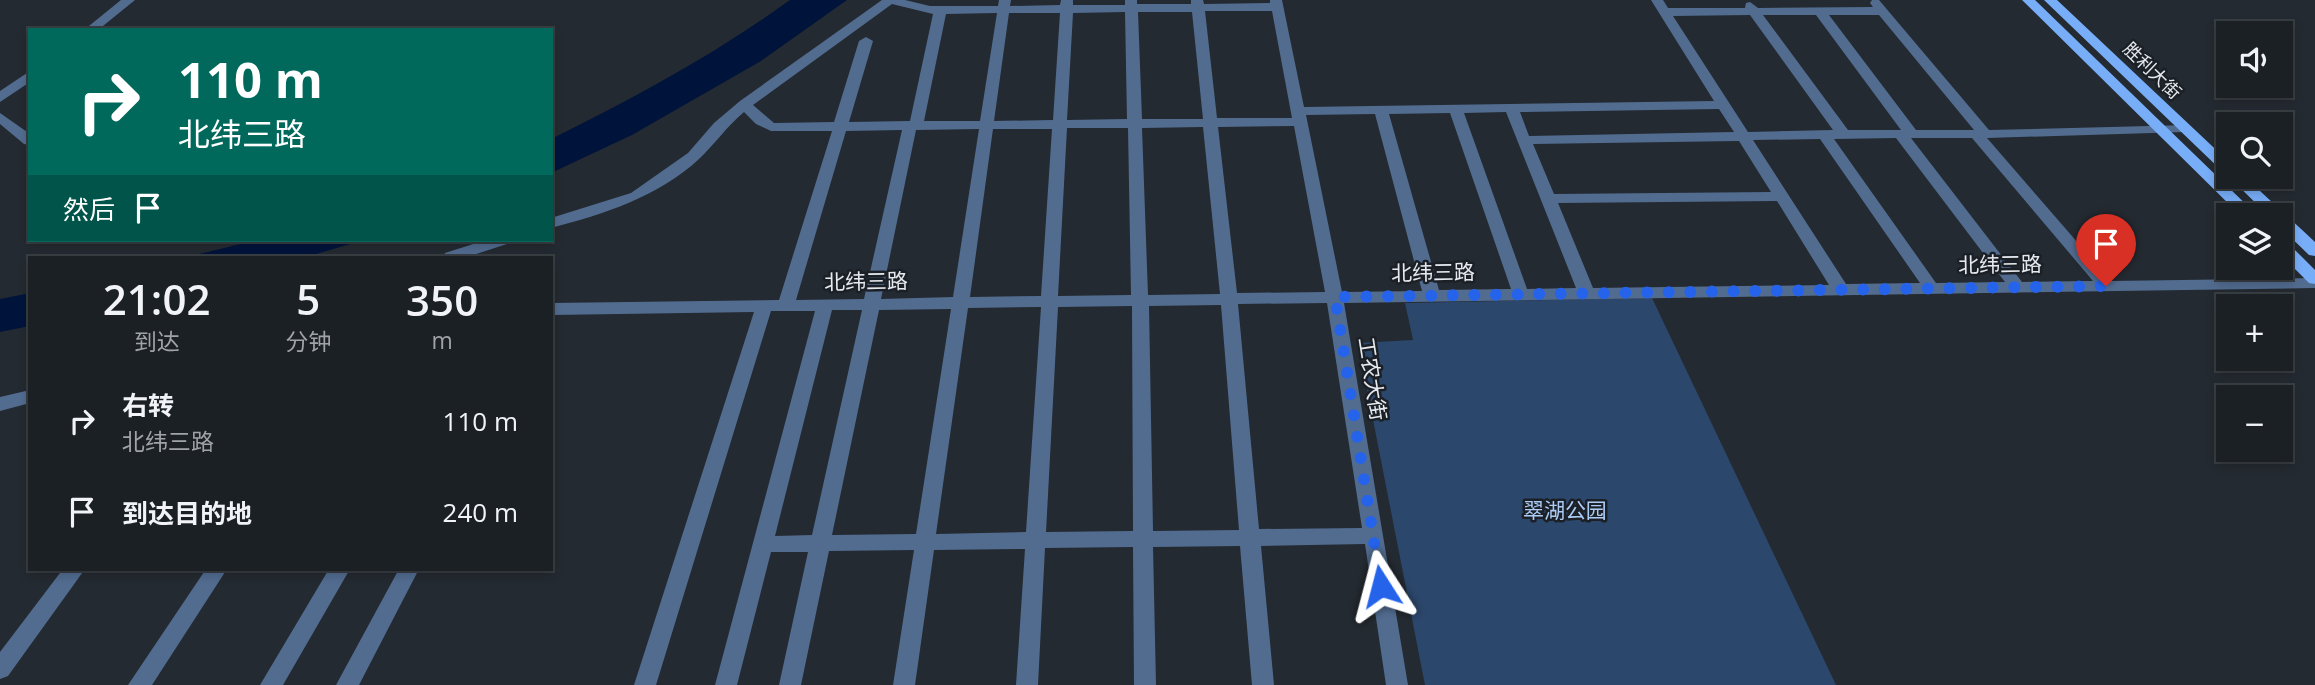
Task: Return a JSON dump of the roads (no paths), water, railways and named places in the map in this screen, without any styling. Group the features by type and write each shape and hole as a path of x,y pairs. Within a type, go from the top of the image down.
{"main road":[{"path":"2028,0 2237,203"},
{"name":"胜利大街","path":"2050,0 2216,158"},
{"path":"2249,189 2263,203"},
{"path":"2293,231 2315,251"},
{"path":"2293,258 2315,281"}],"street":[{"path":"93,28 129,0"},
{"path":"553,222 636,196 693,156 719,125 745,104 890,0 940,10 1005,5 1276,4"},
{"path":"1027,685 1052,302 1067,4"},
{"path":"1131,4 1140,300 1145,685"},
{"path":"1197,4 1229,299 1262,685"},
{"name":"工农大街","path":"1276,4 1335,297 1397,685"},
{"path":"904,685 1005,5"},
{"path":"1661,6 1750,6 1819,11 1879,5 1980,134 2106,286"},
{"path":"1661,6 1841,290"},
{"path":"1750,6 1843,134"},
{"path":"790,685 871,304 940,10"},
{"path":"1819,11 2018,288"},
{"path":"786,306 866,41"},
{"path":"0,98 28,77"},
{"path":"745,104 761,121 771,127 1210,123 1381,110 1725,105"},
{"path":"1511,108 1587,294"},
{"path":"1456,109 1521,295"},
{"path":"1381,110 1432,296"},
{"path":"0,117 28,140"},
{"path":"1524,140 1980,134 2184,128"},
{"path":"1824,135 1932,289"},
{"path":"1548,199 1782,196"},
{"path":"453,256 495,242"},
{"name":"北纬三路","path":"553,309 2018,288 2315,281"},
{"path":"726,685 825,305"},
{"path":"645,685 764,306"},
{"path":"0,404 28,397"},
{"path":"762,544 1373,536"},
{"path":"0,669 74,571"},
{"path":"139,685 216,571"},
{"path":"271,685 339,571"},
{"path":"347,685 408,571"}],"park label":[{"name":"翠湖公园","path":"1565,511"}]}
